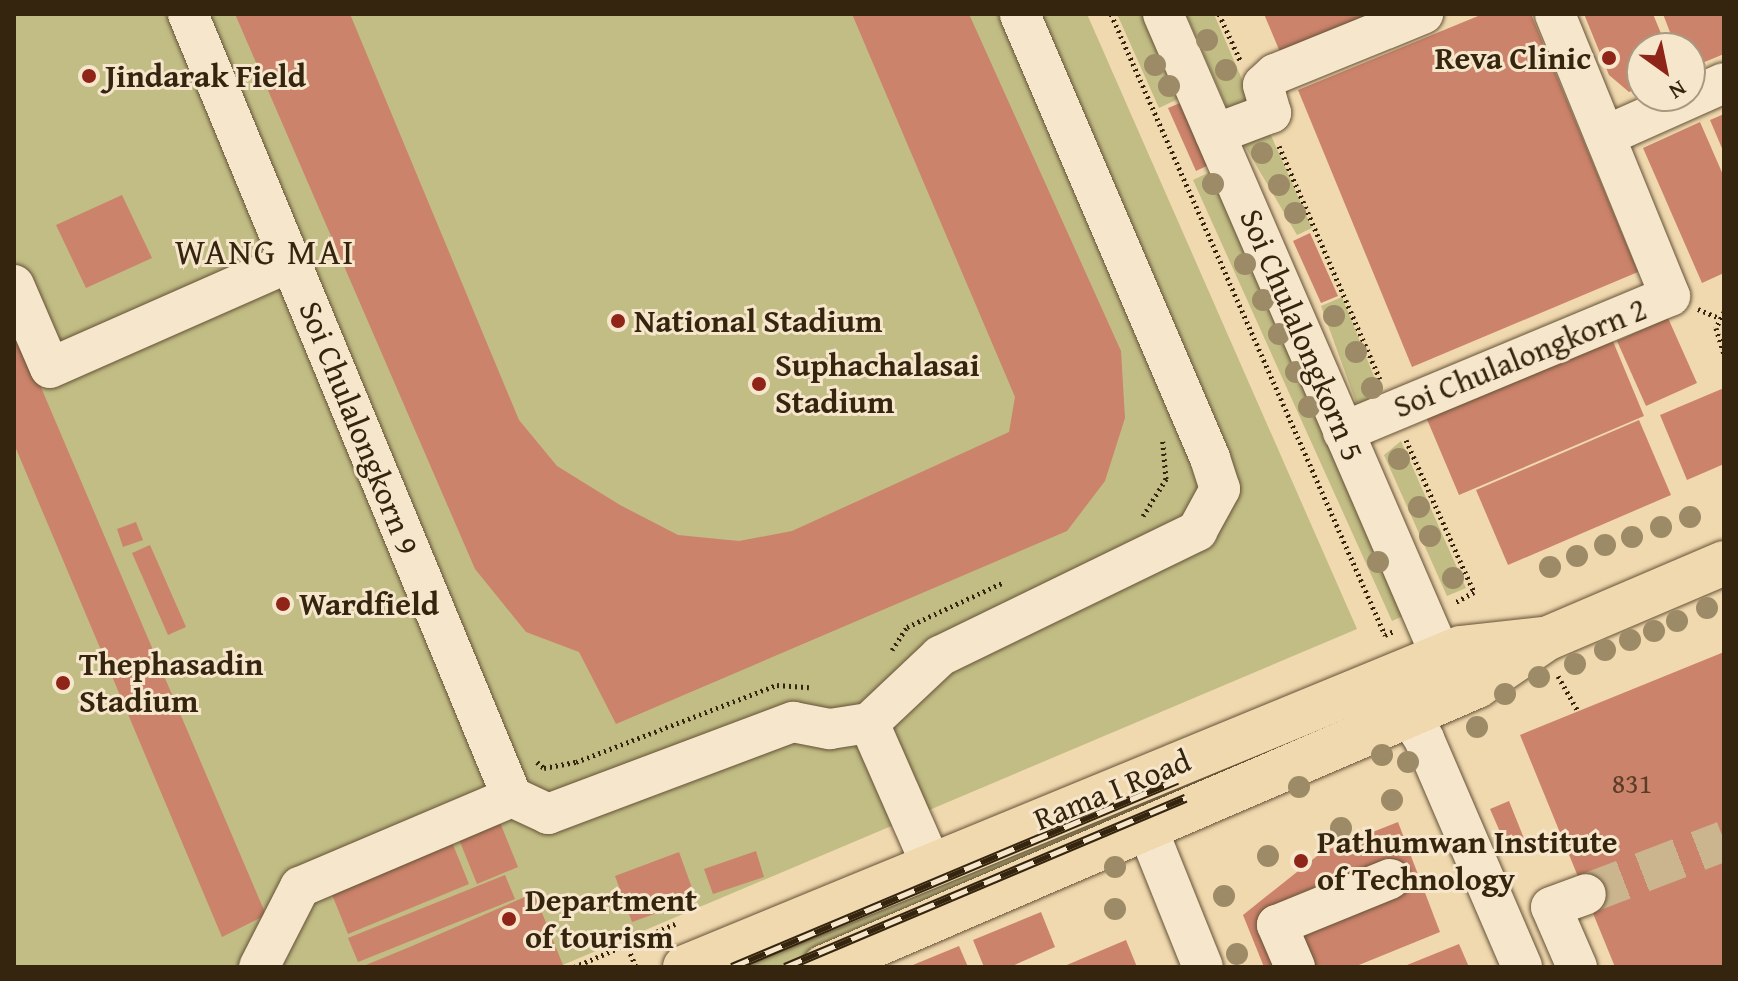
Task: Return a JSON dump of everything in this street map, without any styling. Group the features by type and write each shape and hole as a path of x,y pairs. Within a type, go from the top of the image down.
{"main road":[{"name":"Rama I Road","path":"685,967 931,864 1394,706 1477,686 1552,657 1724,563"},
{"name":"Rama I Road","path":"824,967 1147,828 1394,706 1441,656 1461,648 1552,657"}],"street":[{"name":"Soi Chulalongkorn 9","path":"188,14 512,797"},
{"path":"259,967 300,887 512,797 548,814 793,722 830,729 869,723 940,656 1197,531 1220,489 1020,14"},
{"name":"Soi Chulalongkorn 5","path":"1163,14 1198,137 1343,432 1441,656"},
{"path":"1198,137 1266,115 1272,107 1263,85 1275,74 1423,14"},
{"path":"1555,14 1605,136 1724,83"},
{"name":"Soi Chulalongkorn 2","path":"1343,432 1670,296 1605,136"},
{"path":"14,285 50,368 290,262"},
{"path":"1394,706 1424,739 1522,967"},
{"path":"869,723 931,864"},
{"path":"1147,828 1203,967"},
{"path":"1295,967 1277,925 1390,879"},
{"path":"1577,967 1551,907 1586,894"}],"path":[{"name":"Soi Chulalongkorn 5","path":"1111,14 1385,635"},
{"name":"Soi Chulalongkorn 5","path":"1219,14 1474,592"},
{"path":"1169,146 1198,137"},
{"path":"1724,312 1716,328 1724,354"},
{"path":"1129,525 1149,511 1166,479 1163,436"},
{"path":"887,660 907,627 1019,576"},
{"path":"1552,657 1578,711"},
{"path":"533,760 544,768 576,762 777,685 795,682 816,690"},
{"path":"574,967 628,948 675,924"},
{"path":"628,948 636,967"}],"shaded area":[{"name":"National Stadium","path":"14,14 1087,14 1357,629 558,967 14,967"},
{"path":"1117,14 1142,14 1180,98 1159,108"},
{"path":"1186,14 1214,14 1253,105 1230,115"},
{"path":"1269,131 1312,228 1297,235 1242,141"},
{"path":"1214,170 1414,611 1392,621 1193,180"},
{"path":"1342,297 1386,406 1361,416 1321,306"},
{"path":"1401,441 1466,588 1447,596 1384,455"},
{"path":"1376,709 1079,848 797,967 708,967 1005,841"}],"building":[{"path":"235,14 350,14 519,420 557,466 620,505 678,535 739,541 792,531 1009,432 1015,397 852,14 969,14 1121,351 1125,418 1105,481 1067,531 616,724 579,652 526,632 475,569"},
{"path":"1264,14 1370,14 1280,52"},
{"path":"1483,14 1531,14 1638,272 1412,367 1298,90"},
{"path":"1584,14 1653,14 1660,32 1626,32 1626,89 1609,75"},
{"path":"1663,14 1724,14 1724,54 1706,61 1706,32 1670,32"},
{"path":"1185,101 1213,163 1196,171 1168,108"},
{"path":"1724,114 1724,153 1710,120"},
{"path":"1700,122 1724,177 1724,273 1702,283 1643,148"},
{"path":"122,195 152,258 86,288 56,225"},
{"path":"1310,233 1338,296 1321,303 1293,241"},
{"path":"1668,318 1697,383 1646,406 1617,341"},
{"path":"14,324 266,915 222,937 14,444"},
{"path":"1612,339 1644,416 1459,495 1426,417"},
{"path":"1724,388 1724,464 1687,480 1660,415"},
{"path":"1639,420 1671,495 1508,565 1476,490"},
{"path":"136,522 143,540 123,547 117,529"},
{"path":"150,545 186,627 168,635 132,553"},
{"path":"1724,652 1724,967 1615,967 1520,735"},
{"path":"1509,801 1525,841 1507,848 1490,809"},
{"path":"499,820 518,867 477,884 458,837"},
{"path":"1398,822 1440,932 1354,967 1264,967 1243,915 1322,852"},
{"path":"447,830 469,884 348,934 326,880"},
{"path":"756,851 764,877 713,894 704,869"},
{"path":"679,852 696,899 632,922 615,876"},
{"path":"505,875 515,899 358,962 348,938"},
{"name":"Department of tourism","path":"534,893 563,965 361,967 412,946"},
{"path":"1041,912 1055,947 1010,967 984,967 973,940"},
{"path":"1126,940 1137,967 1062,967"},
{"path":"1459,944 1469,967 1407,965"},
{"path":"959,946 968,967 908,967"}],"tunnel":[{"path":"1586,894 1724,841"}],"railway":[{"path":"732,967 1177,780"},
{"path":"785,967 1186,798"}],"place":[{"name":"Reva Clinic","path":"1609,58"},
{"name":"Jindarak Field","path":"89,76"},
{"name":"National Stadium","path":"618,321"},
{"name":"Suphachalasai Stadium","path":"759,384"},
{"name":"Wardfield","path":"283,604"},
{"name":"Thephasadin Stadium","path":"63,683"},
{"name":"Pathumwan Institute of Technology","path":"1301,861"},
{"name":"Department of tourism","path":"509,919"}],"district":[{"name":"WANG MAI","path":"265,251"}]}
